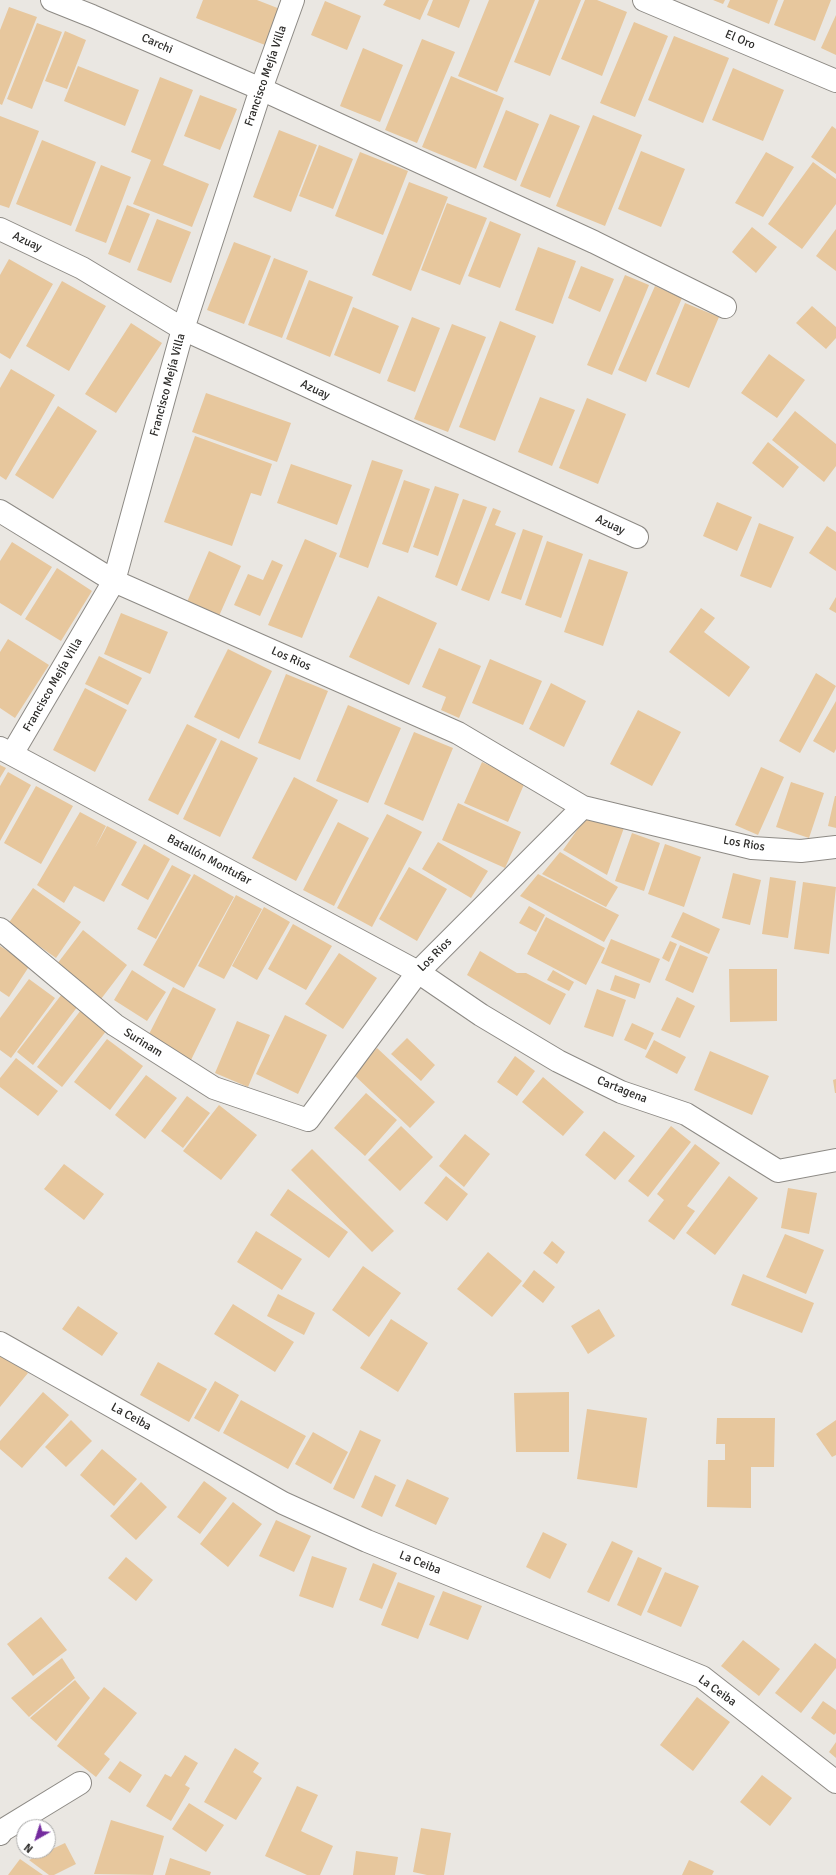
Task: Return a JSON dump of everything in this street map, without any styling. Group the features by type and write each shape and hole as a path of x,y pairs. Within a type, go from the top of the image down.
{"street":[{"name":"Carchi","path":"52,0 261,89 594,242 725,307"},
{"name":"Francisco Mejía Villa","path":"6,752 114,581 183,330 261,89 293,0"},
{"name":"El Oro","path":"644,0 836,81"},
{"name":"Azuay","path":"0,229 82,268 183,330 637,537"},
{"name":"Los Rios","path":"0,511 114,581 458,732 583,807 752,848 801,851 836,847"},
{"name":"Batallón Montufar","path":"6,752 418,972"},
{"name":"Los Rios","path":"308,1120 418,972 583,807"},
{"name":"Surinam","path":"0,929 115,1025 214,1088 308,1120"},
{"name":"Cartagena","path":"418,972 481,1015 558,1061 621,1092 686,1114 778,1171 836,1160"},
{"name":"La Ceiba","path":"0,1343 283,1503 366,1541 702,1677 836,1782"},
{"path":"0,1834 3,1830 80,1783"}],"building":[{"path":"203,0 257,0 280,9 265,45 196,18"},
{"path":"386,0 429,0 420,20 383,5"},
{"path":"433,0 470,0 459,28 427,15"},
{"path":"489,0 535,0 497,92 458,76"},
{"path":"539,0 581,0 550,76 514,62"},
{"path":"585,0 597,0 627,12 602,76 561,59"},
{"path":"713,0 725,0 723,4"},
{"path":"730,0 778,0 769,24 727,7"},
{"path":"784,0 831,0 815,41 774,25"},
{"path":"325,1 361,16 347,50 311,35"},
{"path":"9,7 37,17 2,105 0,104 0,30"},
{"path":"836,15 836,55 821,48"},
{"path":"634,22 668,36 635,117 600,103"},
{"path":"37,23 62,32 32,109 7,99"},
{"path":"65,31 86,40 67,89 45,81"},
{"path":"674,36 729,58 703,123 648,100"},
{"path":"422,39 455,52 417,143 385,130"},
{"path":"363,48 403,65 380,122 340,106"},
{"path":"78,66 139,90 125,126 64,101"},
{"path":"733,68 784,90 763,141 712,120"},
{"path":"451,76 504,98 476,169 422,147"},
{"path":"160,77 193,90 163,165 209,184 192,227 133,204 151,160 131,152"},
{"path":"200,95 237,109 220,150 184,136"},
{"path":"506,110 539,124 516,181 483,167"},
{"path":"550,114 580,126 550,198 520,186"},
{"path":"593,115 642,135 605,226 556,206"},
{"path":"0,116 39,131 9,208 0,205"},
{"path":"832,126 836,129 836,174 811,157"},
{"path":"279,130 317,145 291,212 253,197"},
{"path":"42,140 96,162 71,226 16,204"},
{"path":"319,145 353,159 333,209 299,196"},
{"path":"641,151 685,169 661,227 618,209"},
{"path":"360,152 408,171 383,235 335,216"},
{"path":"766,152 794,167 763,217 735,203"},
{"path":"813,162 836,179 836,204 802,249 768,224"},
{"path":"101,165 131,177 106,243 75,231"},
{"path":"409,182 448,197 411,291 372,275"},
{"path":"447,203 487,218 460,285 421,270"},
{"path":"127,205 150,214 130,263 108,254"},
{"path":"157,219 191,232 171,283 137,270"},
{"path":"490,221 521,234 500,288 468,276"},
{"path":"752,227 777,247 756,273 732,252"},
{"path":"836,229 836,271 816,256"},
{"path":"234,242 271,256 244,324 207,310"},
{"path":"538,247 576,261 553,324 515,310"},
{"path":"274,258 308,271 282,338 248,325"},
{"path":"9,259 53,284 10,359 0,353 0,275"},
{"path":"581,266 614,279 600,312 568,298"},
{"path":"625,275 649,285 612,375 587,365"},
{"path":"309,280 353,297 330,357 286,339"},
{"path":"62,281 106,306 69,371 26,346"},
{"path":"655,286 682,298 646,382 618,370"},
{"path":"685,303 719,317 689,388 656,374"},
{"path":"812,306 836,327 836,338 826,349 796,323"},
{"path":"353,307 399,326 380,374 334,355"},
{"path":"412,317 440,328 415,392 387,381"},
{"path":"500,321 536,336 495,441 459,427"},
{"path":"131,323 162,343 116,413 85,394"},
{"path":"452,324 486,337 448,432 414,419"},
{"path":"769,354 805,380 777,418 741,393"},
{"path":"11,369 55,395 6,480 0,476 0,388"},
{"path":"206,393 291,423 277,462 192,432"},
{"path":"540,397 575,410 552,466 518,452"},
{"path":"587,398 626,414 598,484 559,468"},
{"path":"58,406 97,431 53,499 15,475"},
{"path":"795,411 836,444 836,466 824,482 772,440"},
{"path":"195,436 272,464 261,496 251,493 232,546 164,522"},
{"path":"768,442 799,467 783,488 752,463"},
{"path":"372,460 403,470 368,568 339,557"},
{"path":"291,464 352,485 337,525 277,503"},
{"path":"404,480 430,489 408,553 382,544"},
{"path":"435,486 459,494 438,556 413,547"},
{"path":"463,499 487,507 457,586 435,577"},
{"path":"717,502 752,517 737,551 703,536"},
{"path":"493,508 501,511 495,525 516,533 489,601 461,590"},
{"path":"759,523 794,537 771,588 740,576"},
{"path":"827,526 836,532 836,571 809,553"},
{"path":"523,529 543,536 521,600 501,593"},
{"path":"305,539 337,553 302,638 268,625"},
{"path":"547,541 583,554 561,618 525,605"},
{"path":"12,542 52,567 21,616 0,603 0,561"},
{"path":"209,551 241,566 219,616 187,602"},
{"path":"589,559 628,572 603,646 564,632"},
{"path":"272,560 283,565 260,616 234,605 248,574 263,580"},
{"path":"57,568 92,591 61,641 25,619"},
{"path":"378,596 437,623 409,685 349,657"},
{"path":"836,597 836,613 829,609"},
{"path":"701,608 715,618 704,632 750,667 729,697 669,652"},
{"path":"121,613 168,632 150,674 104,654"},
{"path":"8,639 49,665 15,718 0,708 0,652"},
{"path":"439,648 481,666 459,718 441,710 446,697 422,687"},
{"path":"228,649 272,671 239,739 194,717"},
{"path":"99,656 142,678 128,705 85,684"},
{"path":"490,659 542,681 523,725 472,703"},
{"path":"816,673 836,686 800,753 779,741"},
{"path":"286,674 328,691 300,760 258,743"},
{"path":"551,683 586,701 564,747 529,729"},
{"path":"85,688 127,710 95,772 53,750"},
{"path":"836,701 836,749 834,753 813,741"},
{"path":"348,705 401,728 368,803 316,781"},
{"path":"638,710 681,732 652,786 610,764"},
{"path":"187,724 217,739 178,815 148,800"},
{"path":"414,732 453,748 423,821 384,804"},
{"path":"221,740 258,758 220,837 183,819"},
{"path":"482,762 525,782 508,822 464,803"},
{"path":"0,765 6,768 0,778"},
{"path":"761,767 784,777 758,835 735,825"},
{"path":"8,772 31,785 0,841 0,786"},
{"path":"294,777 338,800 296,881 252,858"},
{"path":"791,782 824,793 809,838 776,827"},
{"path":"36,786 73,806 41,864 4,843"},
{"path":"836,796 836,828 828,826"},
{"path":"458,803 521,832 505,868 442,840"},
{"path":"80,812 106,826 95,848 107,826 137,842 104,902 74,886 64,903 37,885"},
{"path":"387,814 422,832 372,927 337,908"},
{"path":"587,816 625,825 607,875 563,850"},
{"path":"338,822 369,838 334,906 303,890"},
{"path":"632,833 660,843 644,891 615,881"},
{"path":"438,842 488,871 471,898 422,869"},
{"path":"144,844 170,859 148,900 121,885"},
{"path":"665,844 701,857 684,907 648,894"},
{"path":"560,852 618,887 606,907 542,874"},
{"path":"172,865 191,875 156,939 137,929"},
{"path":"409,867 447,889 417,941 379,919"},
{"path":"733,873 761,880 750,925 722,918"},
{"path":"194,874 234,897 184,988 143,965"},
{"path":"538,874 619,915 604,942 520,896"},
{"path":"770,877 796,881 788,938 762,934"},
{"path":"803,882 836,887 829,954 794,949"},
{"path":"33,888 81,922 56,958 8,924"},
{"path":"236,895 262,909 224,979 198,966"},
{"path":"529,906 545,915 536,932 519,923"},
{"path":"264,907 290,922 257,980 232,966"},
{"path":"683,912 720,929 709,954 671,937"},
{"path":"546,917 605,948 586,985 527,954"},
{"path":"293,924 332,946 306,990 268,969"},
{"path":"83,930 127,965 101,999 57,964"},
{"path":"611,939 660,959 650,983 601,963"},
{"path":"670,941 677,944 669,962 662,958"},
{"path":"680,945 708,957 693,993 665,980"},
{"path":"0,946 30,965 9,997 0,991"},
{"path":"480,951 517,973 526,973 566,994 550,1025 467,975"},
{"path":"339,953 377,978 343,1029 305,1004"},
{"path":"729,969 777,969 777,1021 730,1022"},
{"path":"132,970 166,992 147,1021 114,1000"},
{"path":"553,970 574,982 569,991 547,980"},
{"path":"615,975 640,984 635,999 610,990"},
{"path":"29,979 55,998 11,1058 0,1050 0,1018"},
{"path":"173,987 216,1009 191,1060 147,1038"},
{"path":"597,989 626,1000 613,1037 584,1027"},
{"path":"62,994 78,1006 33,1065 17,1052"},
{"path":"677,997 695,1006 680,1038 661,1030"},
{"path":"81,1010 107,1030 62,1087 37,1067"},
{"path":"285,1015 327,1035 298,1094 256,1074"},
{"path":"237,1021 270,1035 248,1087 215,1073"},
{"path":"632,1023 654,1033 646,1050 624,1040"},
{"path":"407,1038 435,1065 421,1081 391,1054"},
{"path":"107,1039 143,1066 110,1110 74,1082"},
{"path":"654,1040 686,1057 677,1074 645,1057"},
{"path":"377,1048 435,1102 410,1128 353,1074"},
{"path":"710,1051 769,1076 752,1115 694,1090"},
{"path":"515,1056 535,1071 517,1096 497,1082"},
{"path":"16,1058 58,1091 38,1116 0,1087 0,1078"},
{"path":"146,1075 177,1098 145,1139 115,1115"},
{"path":"543,1077 584,1112 563,1136 522,1102"},
{"path":"836,1079 836,1093 835,1093 833,1080"},
{"path":"366,1093 397,1120 365,1156 334,1128"},
{"path":"187,1096 210,1113 183,1148 161,1131"},
{"path":"219,1105 257,1135 221,1180 183,1151"},
{"path":"401,1126 433,1157 400,1191 368,1160"},
{"path":"671,1126 691,1142 648,1197 628,1181"},
{"path":"604,1131 635,1156 615,1180 585,1155"},
{"path":"465,1134 490,1154 464,1187 439,1166"},
{"path":"695,1144 720,1163 687,1206 695,1211 674,1240 648,1221 664,1200 657,1194"},
{"path":"312,1149 394,1231 372,1252 291,1170"},
{"path":"64,1164 104,1194 84,1220 44,1189"},
{"path":"446,1176 468,1194 447,1221 424,1203"},
{"path":"729,1176 758,1198 715,1255 686,1233"},
{"path":"788,1188 817,1193 809,1234 781,1228"},
{"path":"288,1189 348,1232 329,1258 270,1215"},
{"path":"256,1231 302,1259 282,1290 237,1262"},
{"path":"785,1234 824,1250 806,1294 766,1277"},
{"path":"552,1241 565,1252 557,1264 543,1253"},
{"path":"488,1252 522,1281 492,1317 457,1289"},
{"path":"363,1266 401,1293 369,1337 332,1310"},
{"path":"534,1270 555,1287 543,1303 522,1286"},
{"path":"743,1274 814,1303 802,1333 731,1305"},
{"path":"278,1294 315,1313 304,1335 267,1316"},
{"path":"233,1304 294,1342 275,1372 214,1334"},
{"path":"78,1306 118,1333 102,1356 62,1329"},
{"path":"599,1309 615,1336 588,1354 571,1326"},
{"path":"391,1319 428,1343 398,1392 360,1368"},
{"path":"0,1350 28,1373 0,1407"},
{"path":"158,1362 207,1389 189,1422 140,1395"},
{"path":"215,1381 239,1395 219,1432 194,1418"},
{"path":"43,1392 69,1415 22,1468 0,1449 0,1441"},
{"path":"569,1392 569,1452 516,1452 514,1393"},
{"path":"241,1400 306,1436 288,1469 223,1433"},
{"path":"587,1409 647,1418 637,1488 577,1479"},
{"path":"717,1418 775,1418 774,1467 751,1467 751,1508 707,1507 708,1460 725,1460 725,1444 716,1444"},
{"path":"71,1420 92,1441 66,1467 45,1447"},
{"path":"836,1420 836,1455 832,1457 816,1434"},
{"path":"360,1430 381,1440 354,1499 333,1489"},
{"path":"313,1432 348,1452 331,1484 295,1464"},
{"path":"102,1449 137,1479 114,1506 80,1475"},
{"path":"375,1475 396,1485 382,1517 361,1507"},
{"path":"407,1479 449,1498 436,1525 395,1506"},
{"path":"204,1481 227,1498 200,1534 177,1517"},
{"path":"141,1482 167,1507 136,1540 110,1516"},
{"path":"233,1502 262,1524 228,1567 200,1544"},
{"path":"276,1520 311,1536 294,1572 259,1556"},
{"path":"543,1532 567,1544 550,1579 526,1567"},
{"path":"612,1541 633,1551 609,1602 587,1592"},
{"path":"312,1556 347,1568 333,1608 299,1596"},
{"path":"126,1557 153,1580 136,1601 108,1578"},
{"path":"638,1557 662,1568 641,1616 617,1605"},
{"path":"373,1563 397,1573 382,1609 359,1600"},
{"path":"665,1572 699,1586 681,1627 647,1612"},
{"path":"398,1582 435,1596 418,1639 381,1625"},
{"path":"443,1591 482,1606 468,1640 429,1625"},
{"path":"41,1617 67,1650 33,1676 7,1644"},
{"path":"743,1640 780,1669 759,1696 721,1666"},
{"path":"815,1643 836,1659 836,1668 801,1713 775,1693"},
{"path":"62,1658 75,1678 29,1717 11,1698"},
{"path":"75,1680 90,1698 56,1741 30,1718"},
{"path":"104,1687 137,1713 104,1754 110,1759 96,1777 57,1746"},
{"path":"697,1697 730,1722 693,1771 660,1745"},
{"path":"823,1701 836,1710 836,1733 834,1735 811,1718"},
{"path":"836,1742 836,1758 829,1752"},
{"path":"235,1748 259,1763 253,1772 262,1778 236,1820 204,1802"},
{"path":"185,1755 198,1763 185,1785 190,1788 171,1821 146,1806 165,1774 171,1777"},
{"path":"120,1761 142,1775 130,1793 108,1778"},
{"path":"762,1775 792,1798 770,1826 740,1802"},
{"path":"297,1786 318,1795 301,1831 333,1846 320,1875 307,1875 265,1856"},
{"path":"189,1803 224,1825 206,1852 172,1829"},
{"path":"111,1820 164,1836 153,1875 94,1874"},
{"path":"421,1828 451,1833 444,1875 427,1875 413,1872"},
{"path":"65,1843 76,1864 54,1875 49,1875 29,1860 56,1859 56,1847"},
{"path":"356,1851 398,1857 395,1875 353,1875"},
{"path":"170,1858 211,1872 210,1875 165,1875"},
{"path":"20,1859 43,1875 8,1875"},
{"path":"689,1860 714,1871 712,1875 682,1875"}]}
